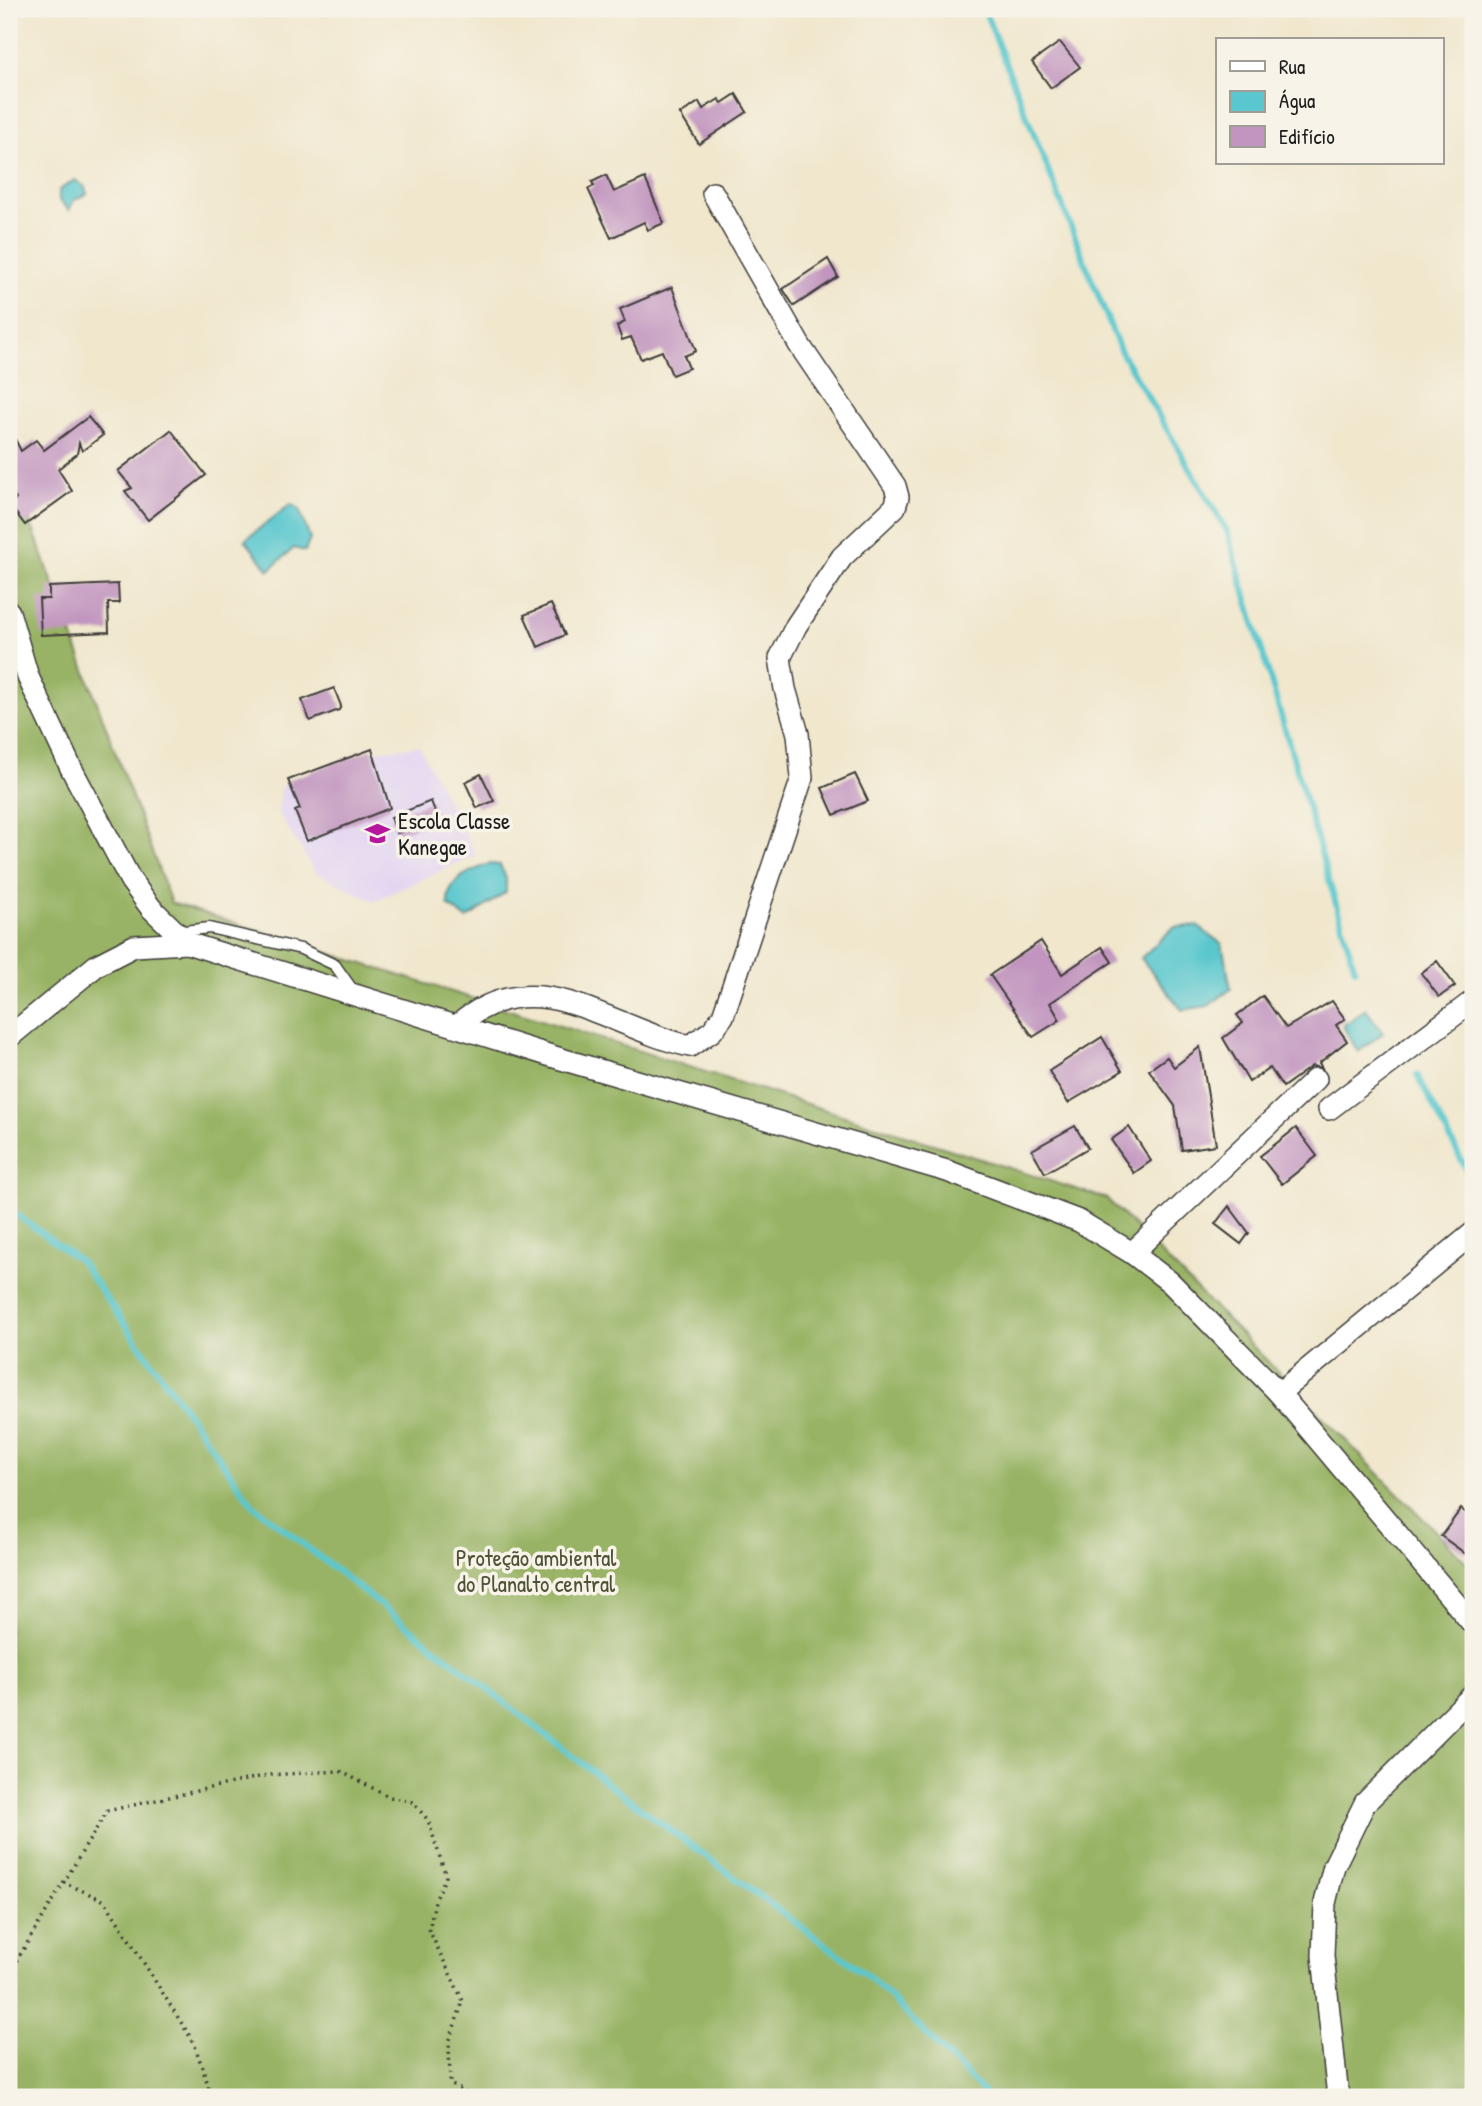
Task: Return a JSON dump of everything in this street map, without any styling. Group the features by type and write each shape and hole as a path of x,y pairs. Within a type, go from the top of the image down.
{"street":[{"path":"457,1026 474,1011 496,999 523,995 576,1006 671,1042 690,1046 712,1031 723,1016 802,778 798,734 785,689 780,658 796,626 842,557 895,507 898,497 895,486 800,346 713,193"},
{"path":"9,612 29,677 71,768 131,881 151,908 181,938 457,1026 947,1171 1079,1221 1132,1253 1170,1282 1279,1393 1473,1623"},
{"path":"9,1037 97,965 134,946 181,938"},
{"path":"1329,1110 1473,1001"},
{"path":"1132,1253 1316,1079"},
{"path":"1279,1393 1473,1233"},
{"path":"1338,2097 1322,1956 1325,1903 1334,1866 1365,1803 1473,1695"}],"path":[{"path":"9,1973 107,1811 268,1775 340,1771 390,1797 412,1802 428,1820 446,1876 435,1901 429,1930 463,2001 449,2042 450,2084 474,2097"},
{"path":"62,1882 105,1901 194,2043 212,2097"}],"shaded area":[{"name":"Escola Classe Kanegae","path":"419,746 476,855 374,901 315,872 278,812 282,786 375,751"}],"green space":[{"name":"Proteção ambiental do Planalto central","path":"9,464 171,903 1107,1199 1473,1569 1473,2097 9,2097"}],"water":[{"path":"75,180 85,187 87,194 74,200 69,210 59,200 59,190"},
{"path":"291,504 299,509 310,539 305,551 294,548 269,570 245,540"},
{"path":"489,864 500,865 506,878 506,892 467,919 448,905 451,889 460,878"},
{"path":"1197,926 1222,944 1231,989 1208,1006 1182,1010 1141,958 1174,927"},
{"path":"1366,1009 1383,1033 1358,1052 1343,1026"}],"building":[{"path":"1060,42 1080,67 1051,88 1032,62"},
{"path":"736,94 747,112 699,144 680,114 699,102 703,109 719,99 722,103"},
{"path":"606,175 614,192 645,178 664,223 648,230 644,222 611,238 588,189 594,186 592,182"},
{"path":"828,259 838,277 794,306 783,289"},
{"path":"672,287 696,351 684,356 689,368 672,375 662,351 641,359 631,337 622,340 617,326 625,322 620,309"},
{"path":"88,417 103,435 82,451 79,443 77,454 58,469 72,491 25,525 9,504 16,499 9,489 9,427 21,451 36,440 44,450"},
{"path":"171,430 206,475 148,520 125,491 132,488 118,471"},
{"path":"118,584 119,603 108,603 109,632 41,635 39,599 49,599 49,587"},
{"path":"551,604 565,635 538,647 524,615"},
{"path":"334,688 341,706 339,710 310,721 302,700"},
{"path":"372,749 390,808 307,841 295,811 300,809 288,780"},
{"path":"481,774 494,801 477,808 465,782"},
{"path":"855,774 868,801 834,815 822,788"},
{"path":"431,801 438,820 397,833 391,817"},
{"path":"1041,941 1062,974 1102,947 1112,962 1050,1003 1060,1020 1033,1037 990,975"},
{"path":"1437,961 1455,986 1439,997 1421,973"},
{"path":"1263,996 1286,1028 1332,1001 1345,1019 1336,1025 1347,1041 1319,1063 1322,1068 1312,1066 1283,1087 1270,1068 1249,1082 1223,1038 1243,1023 1237,1015"},
{"path":"1102,1037 1122,1071 1068,1103 1049,1071"},
{"path":"1200,1047 1216,1145 1182,1150 1175,1106 1149,1070 1167,1057 1174,1067"},
{"path":"1075,1126 1088,1148 1045,1173 1032,1150"},
{"path":"1129,1127 1151,1161 1134,1173 1111,1140"},
{"path":"1296,1128 1317,1156 1282,1184 1260,1156"},
{"path":"1229,1206 1249,1233 1241,1244 1215,1224"},
{"path":"1461,1509 1473,1518 1473,1544 1466,1554 1441,1536"}],"waterway":[{"path":"984,9 1120,350 1227,531 1355,969"},
{"path":"1417,1075 1473,1182"},
{"path":"9,1209 80,1261 252,1504 612,1787 872,1979 988,2097"}],"place":[{"name":"Escola Classe Kanegae","path":"378,833"}]}
